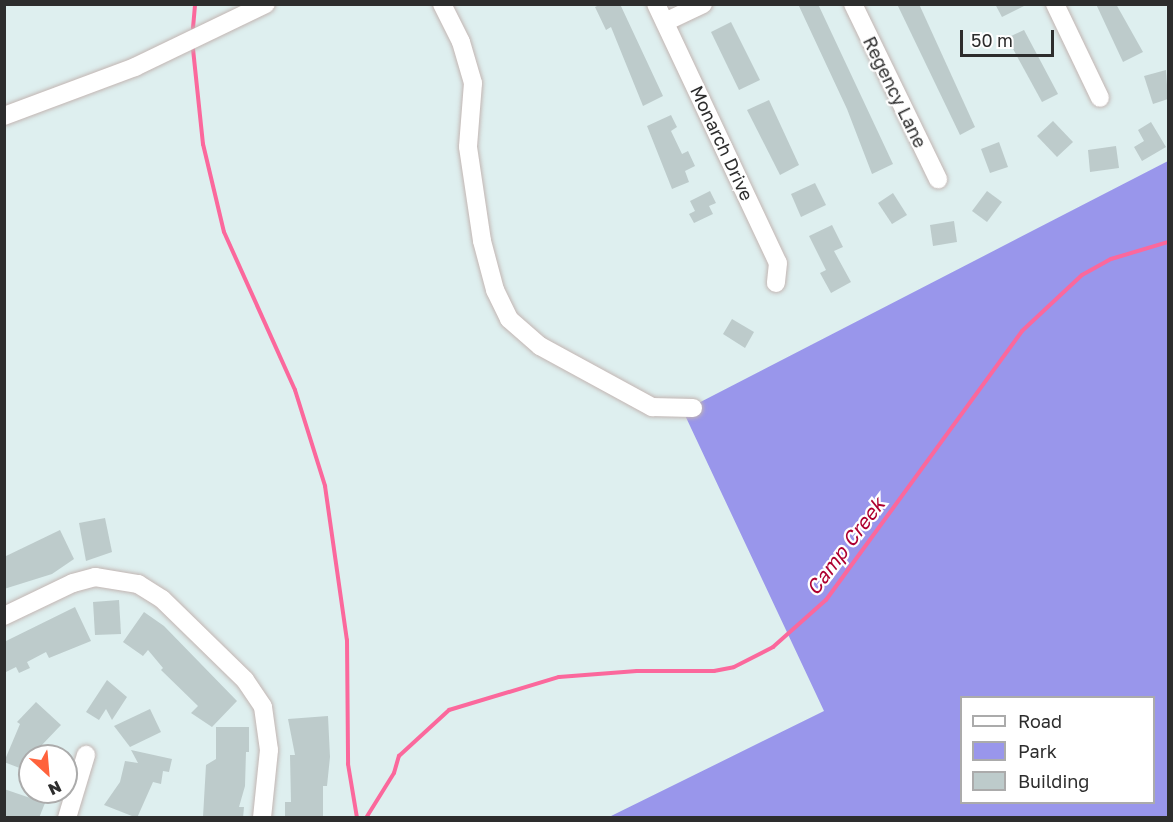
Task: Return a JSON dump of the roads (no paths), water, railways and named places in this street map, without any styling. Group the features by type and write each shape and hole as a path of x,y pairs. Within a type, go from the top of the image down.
{"street":[{"path":"4,116 135,67 266,4"},
{"path":"442,4 461,42 473,83 468,147 480,229 495,290 509,319 540,346 652,407 693,408"},
{"name":"Monarch Drive","path":"656,4 778,263 776,283"},
{"path":"664,22 703,4"},
{"name":"Regency Lane","path":"853,4 938,178"},
{"path":"1055,4 1100,98"},
{"path":"4,616 73,583 95,578 138,584 162,599 245,680 263,707 269,750 262,818"},
{"path":"67,818 86,754"}],"waterway":[{"path":"193,28 195,4"},
{"path":"193,49 203,144 224,232 295,390 325,486 347,640 348,764 357,818"},
{"name":"Camp Creek","path":"366,818 394,773 399,756 449,710 559,677 637,671 714,671 734,667 773,647 826,600 1022,331 1082,275 1111,259 1168,242"}]}
